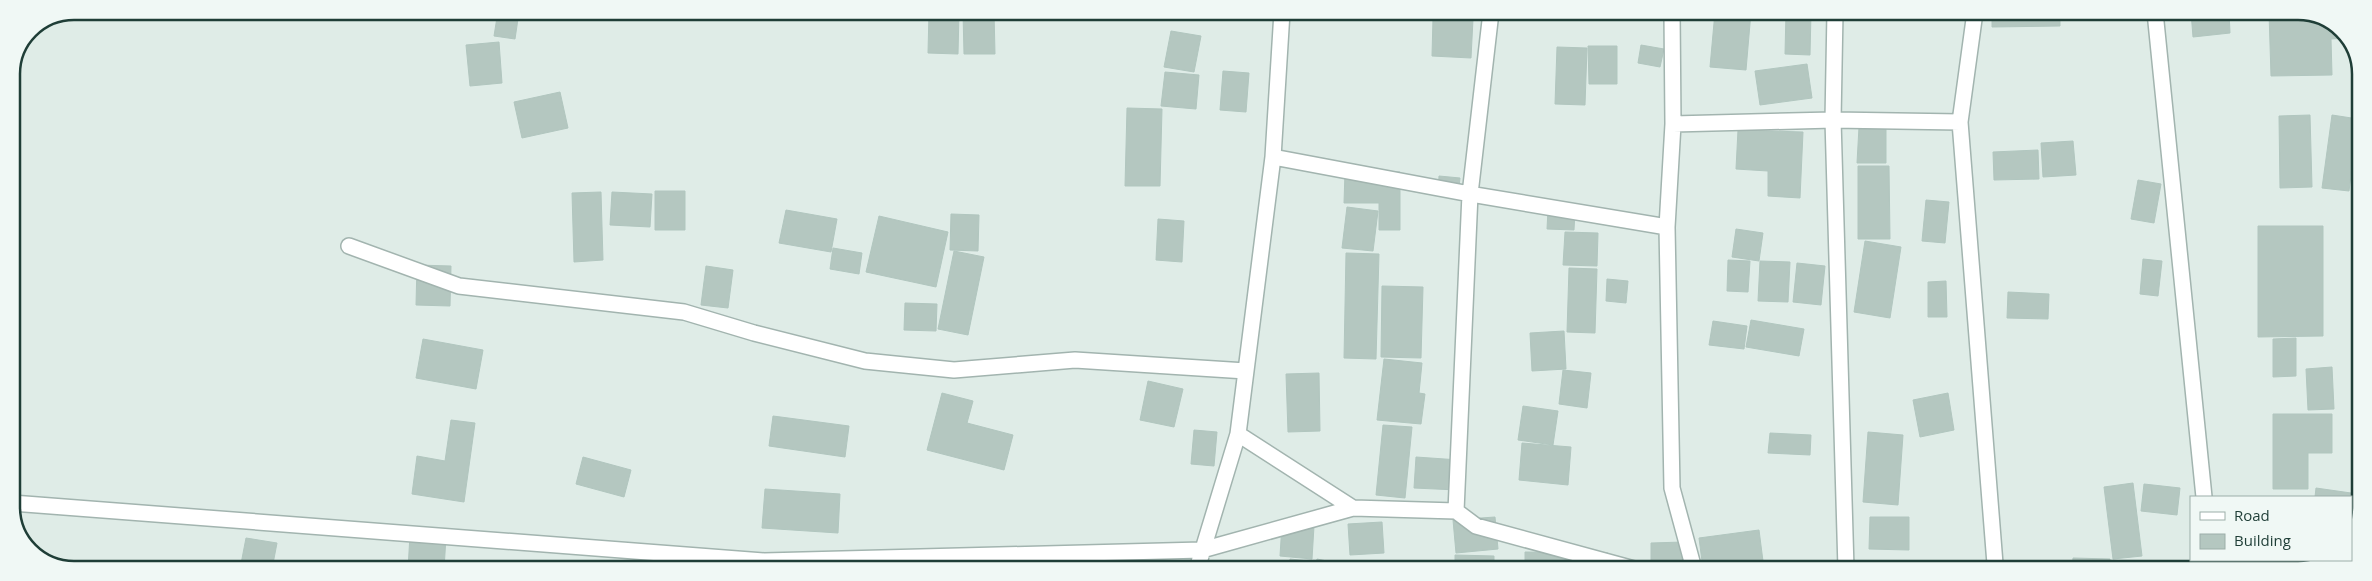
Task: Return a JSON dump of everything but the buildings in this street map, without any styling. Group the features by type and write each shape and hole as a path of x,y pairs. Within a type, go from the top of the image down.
{"street":[{"path":"1199,561 1238,434 1273,157 1282,20"},
{"path":"1456,511 1470,194 1491,20"},
{"path":"1672,20 1673,124 1667,226 1672,488 1692,561"},
{"path":"1835,20 1833,120 1846,561"},
{"path":"1974,20 1960,122 1995,561"},
{"path":"2156,20 2204,496"},
{"path":"1673,124 1833,120 1960,122"},
{"path":"1273,157 1470,194 1667,226"},
{"path":"349,246 459,286 684,312 754,333 865,361 954,370 1075,360 1246,371"},
{"path":"1238,434 1353,508"},
{"path":"20,504 764,561 1202,550 1353,508 1456,511 1476,526 1605,561"}]}
